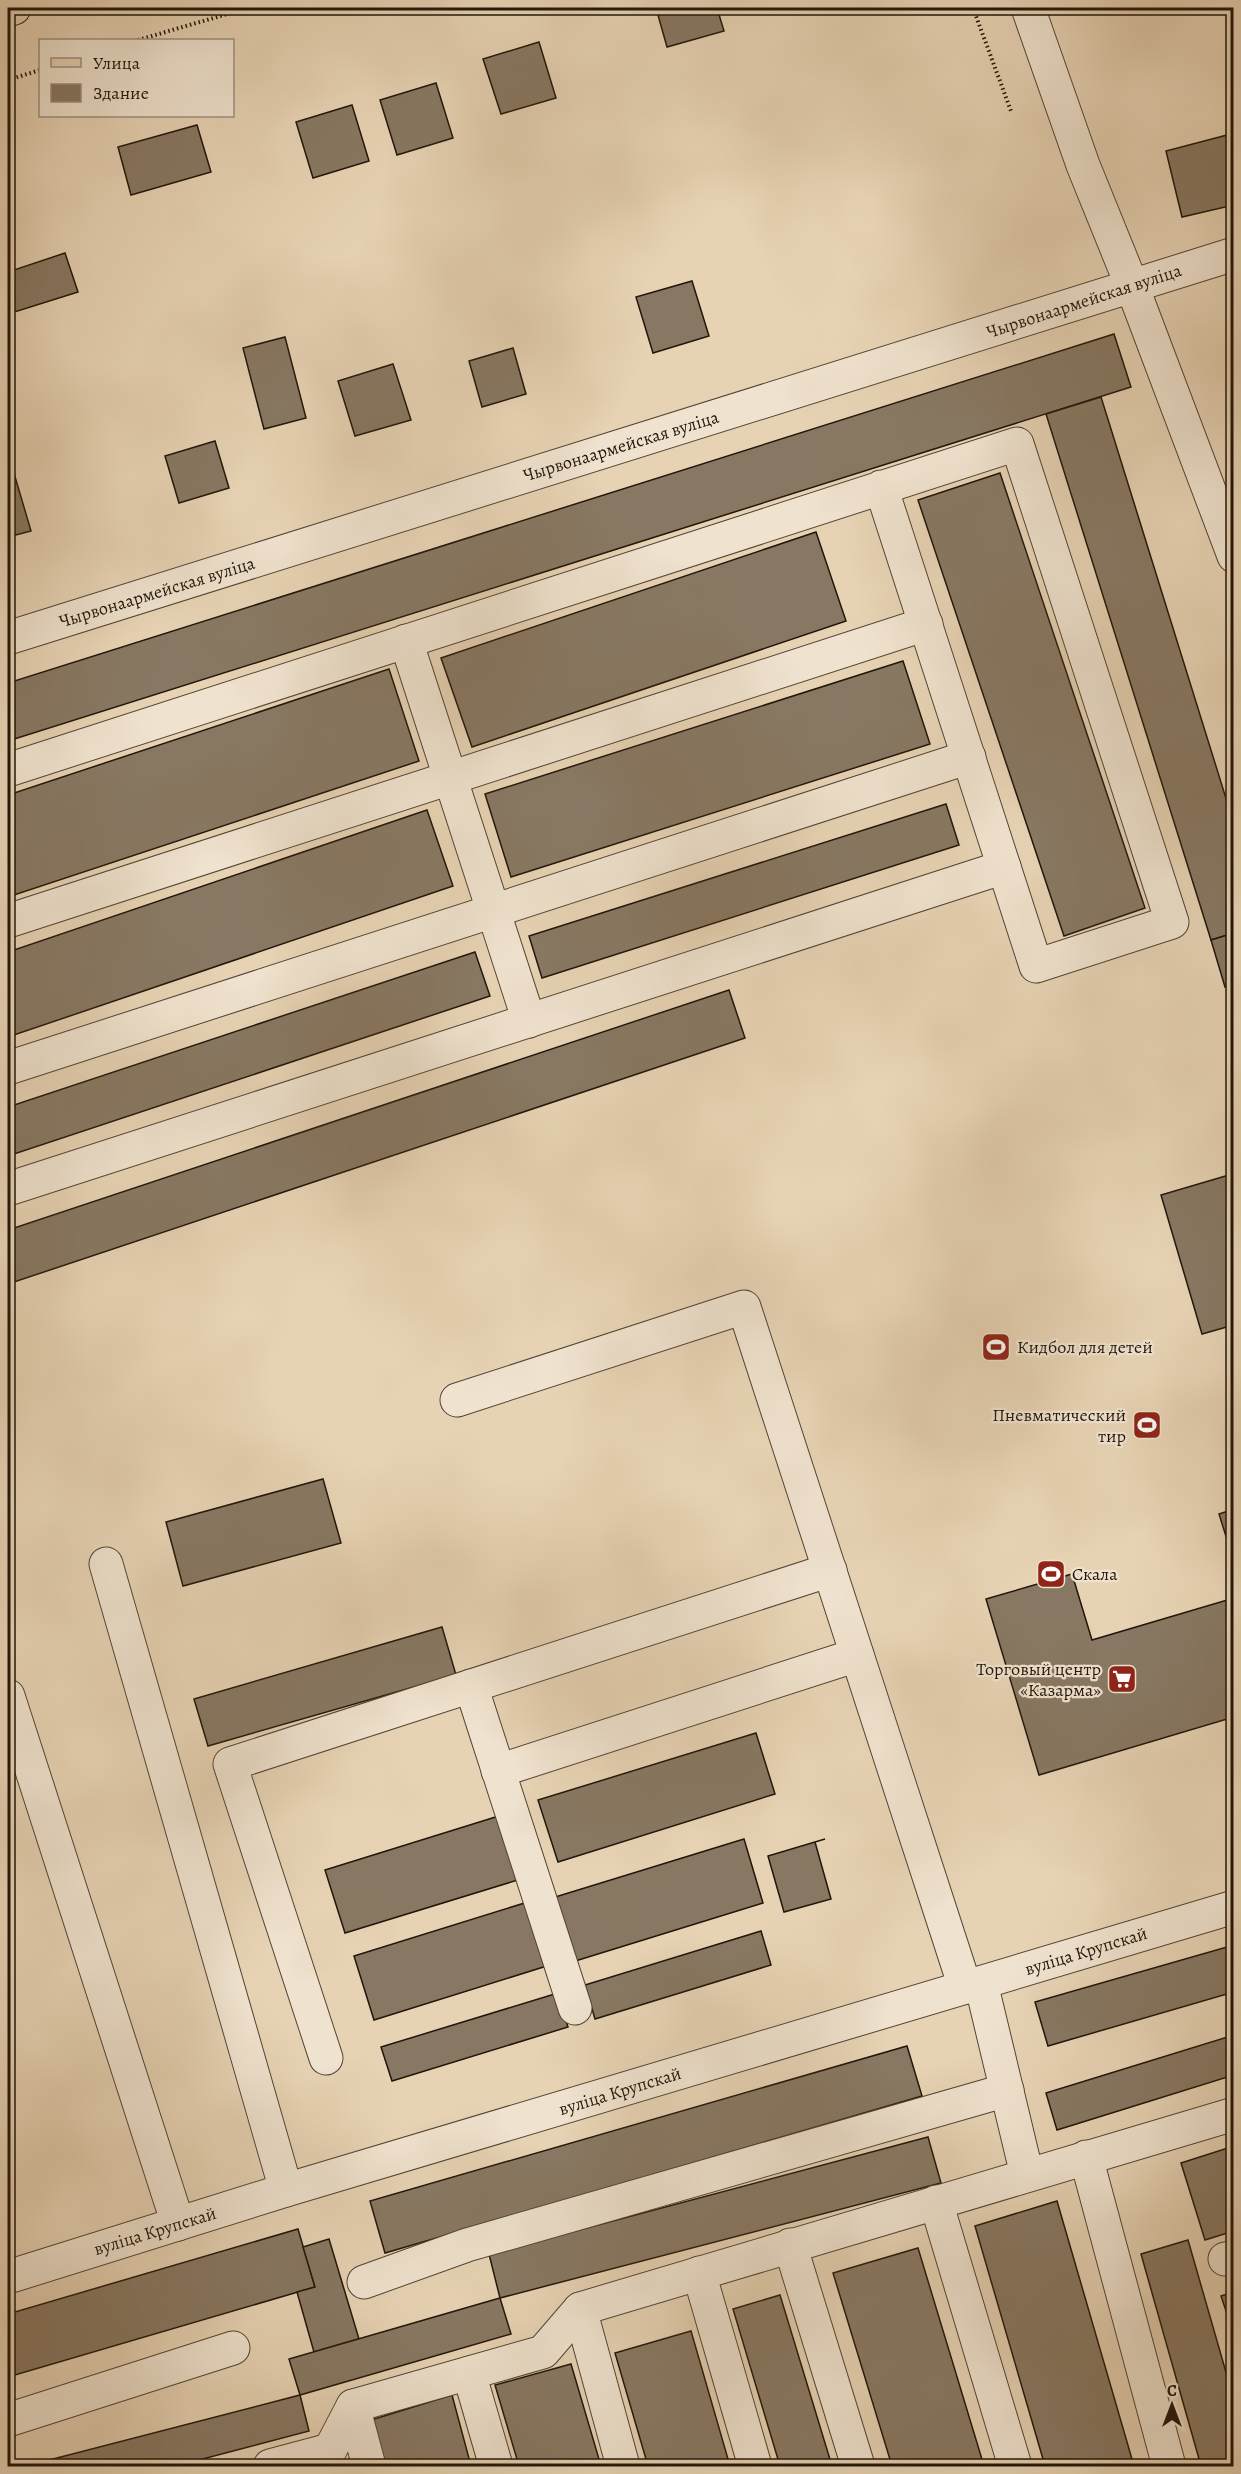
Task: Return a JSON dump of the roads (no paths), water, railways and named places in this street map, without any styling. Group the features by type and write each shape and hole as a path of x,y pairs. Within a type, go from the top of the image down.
{"main road":[{"path":"8,9 14,8"}],"street":[{"path":"1028,8 1083,165 1132,286 1233,556"},
{"name":"Чырвонаармейская вуліца","path":"8,638 1233,254"},
{"path":"8,770 1017,444 1172,922 1036,966 881,488"},
{"path":"8,921 926,624"},
{"path":"406,641 529,1021"},
{"path":"8,1068 969,757"},
{"path":"8,1189 1004,867"},
{"path":"457,1400 744,1307 857,1655 973,1985 1007,2090 1027,2175"},
{"path":"106,1564 286,2190"},
{"path":"326,2058 230,1764 830,1570"},
{"path":"498,1771 857,1655"},
{"path":"471,1686 575,2008"},
{"path":"8,1696 178,2224"},
{"name":"вуліца Крупскай","path":"8,2277 286,2190 1233,1907"},
{"path":"364,2282 467,2245 1007,2090"},
{"path":"270,2466 330,2450 352,2406 543,2352 580,2309 1233,2114"},
{"path":"1086,2157 1169,2466"},
{"path":"936,2202 1015,2466"},
{"path":"790,2245 858,2466"},
{"path":"699,2273 755,2466"},
{"path":"580,2309 623,2466"},
{"path":"8,2420 233,2348"},
{"path":"469,2373 496,2466"},
{"path":"352,2406 369,2466"}],"place":[{"name":"Кидбол для детей","path":"996,1347"},
{"name":"Пневматический тир","path":"1147,1425"},
{"name":"Скала","path":"1051,1574"},
{"name":"Торговый центр «Казарма»","path":"1122,1679"}]}
